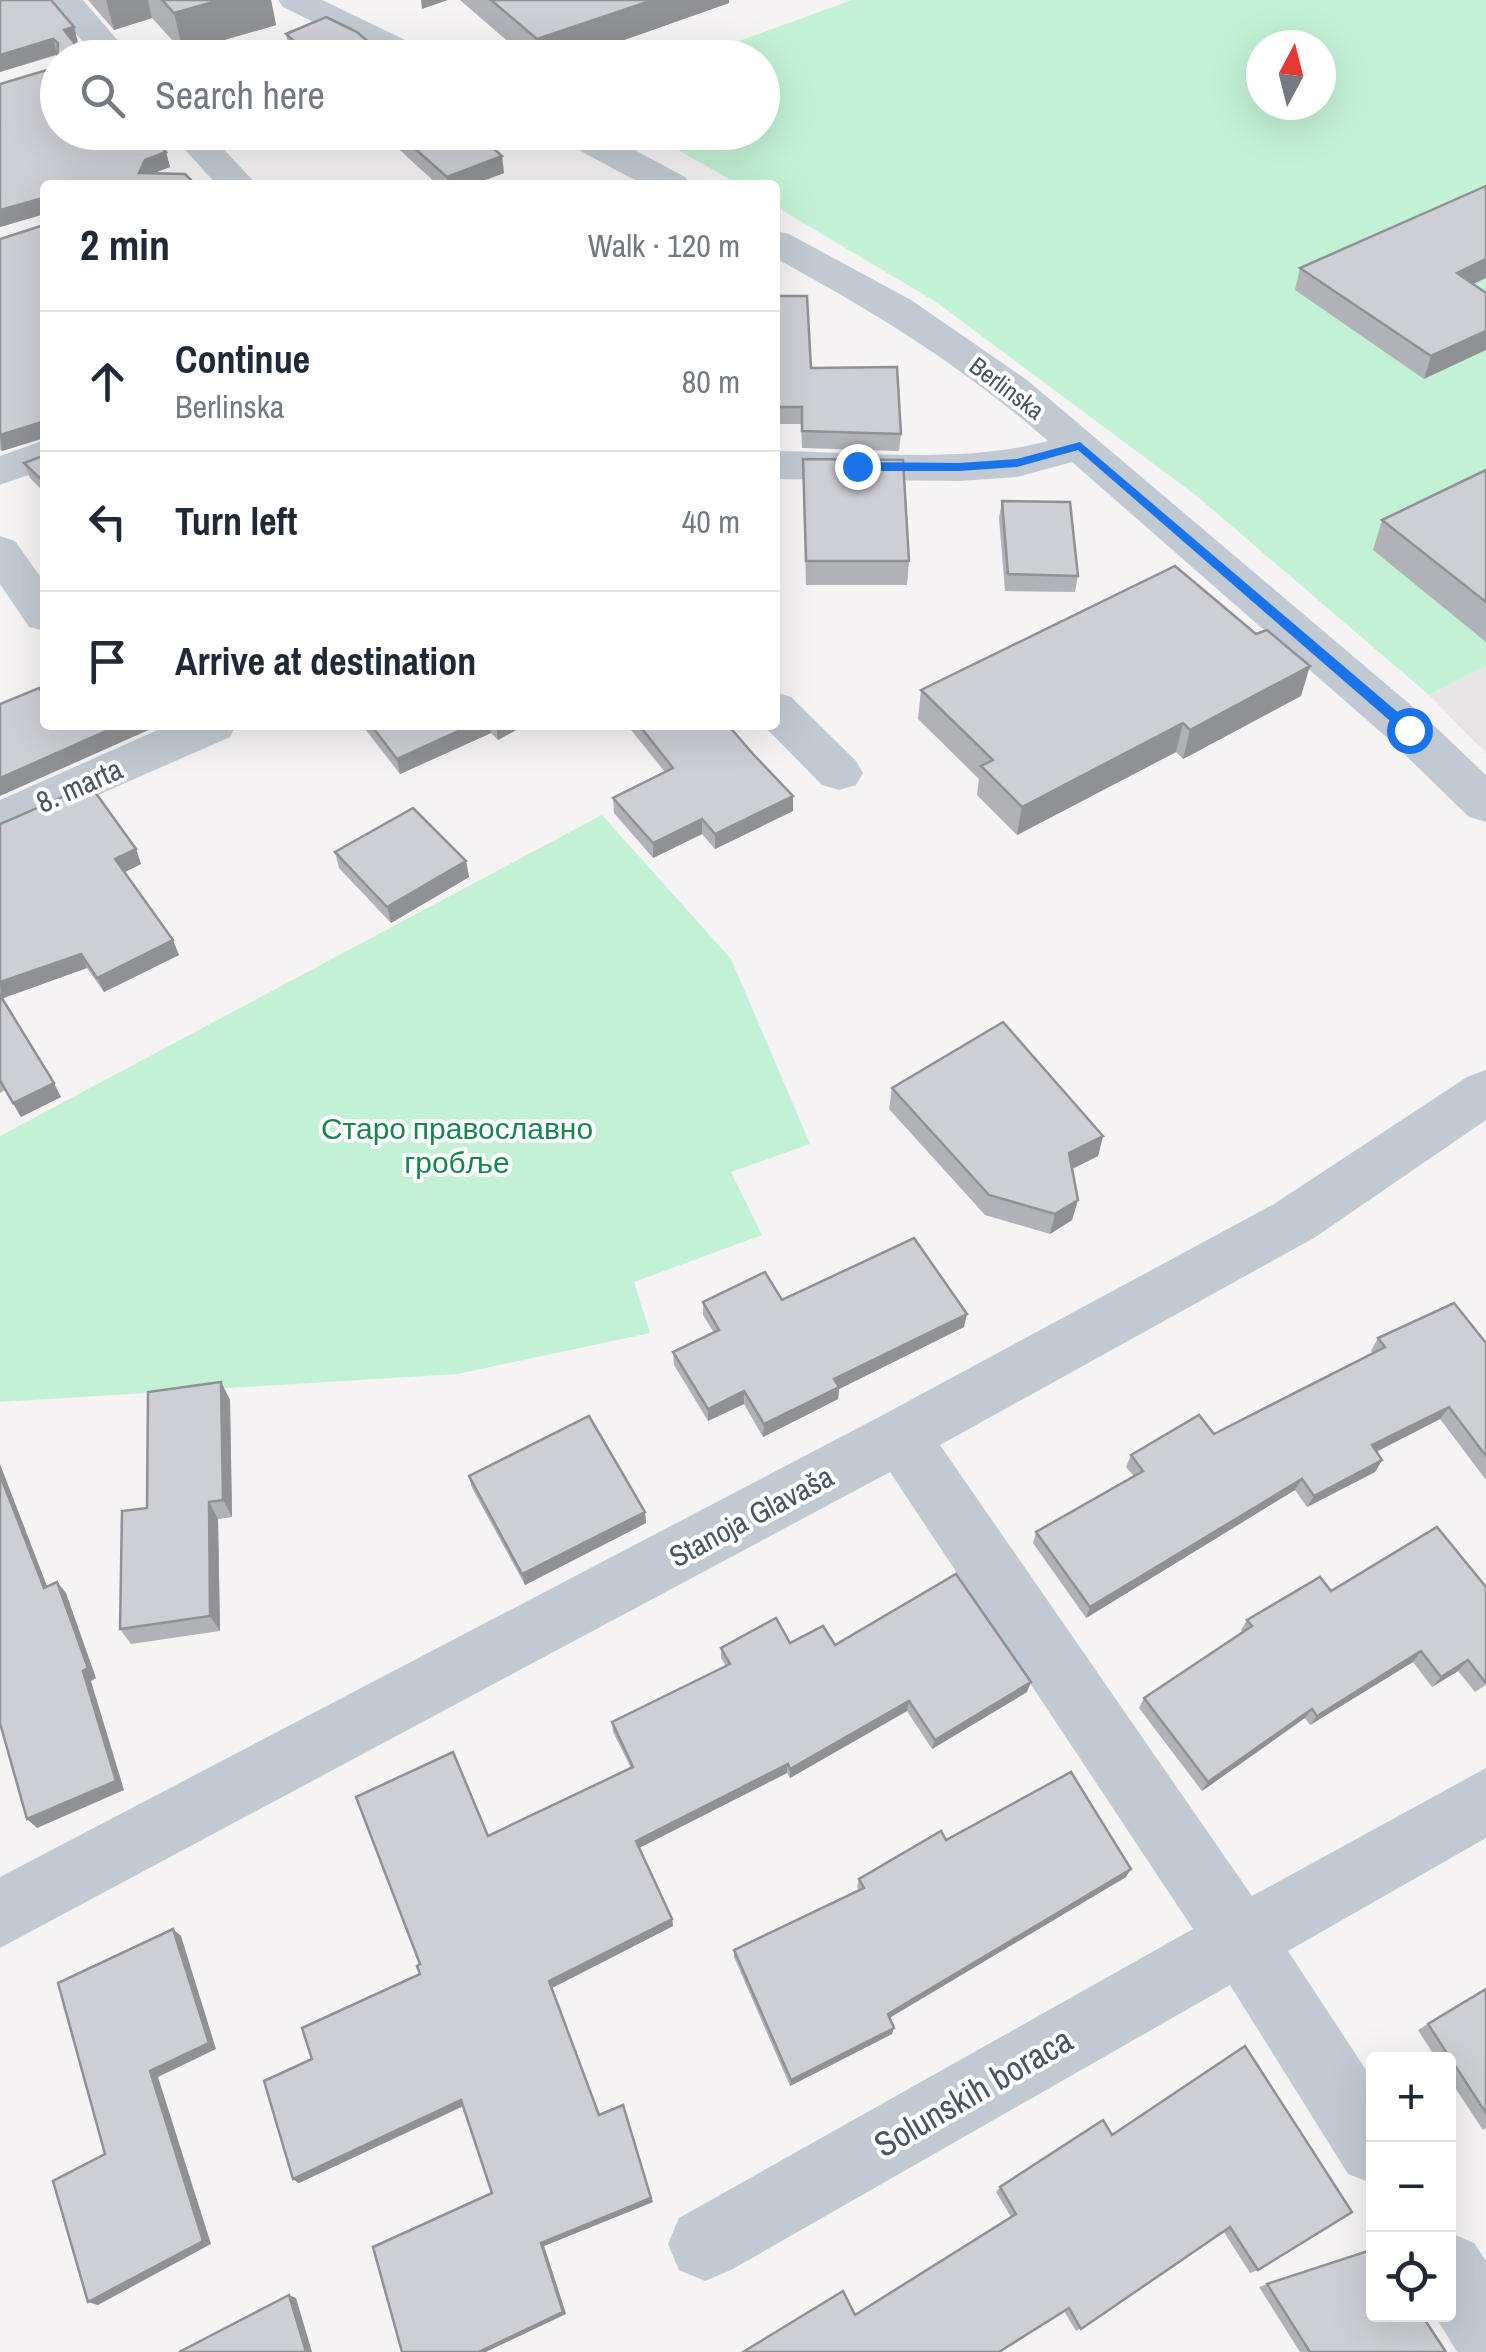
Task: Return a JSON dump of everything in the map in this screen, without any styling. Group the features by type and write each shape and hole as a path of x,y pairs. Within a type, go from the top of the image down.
{"street":[{"path":"64,0 94,40"},
{"path":"295,0 378,40"},
{"path":"205,150 229,176"},
{"path":"607,150 663,180"},
{"path":"183,179 229,176"},
{"name":"Berlinska","path":"780,245 897,308 1013,389 1394,717 1486,804"},
{"path":"780,466 959,467 1017,463 1080,446"},
{"path":"0,471 40,456"},
{"path":"0,551 40,609"},
{"path":"780,714 839,772"},
{"name":"8. marta","path":"0,820 202,730"},
{"name":"Stanoja Glavaša","path":"0,1914 900,1436 1294,1221 1486,1092"},
{"path":"900,1436 1241,1940 1370,2142"},
{"name":"Solunskih boraca","path":"705,2244 1486,1801"},
{"path":"1456,2282 1486,2329"}],"shaded area":[{"path":"1486,666 1486,753 1429,695"}],"green space":[{"path":"852,0 1486,0 1486,666 1429,695 1198,497 936,302 780,209 780,180 731,180 678,150 780,150 780,40 742,40"},
{"name":"Старо православно гробље","path":"602,815 731,959 810,1144 731,1172 762,1235 634,1282 650,1333 457,1374 0,1402 0,1136"}],"building":[{"path":"0,0 51,0 74,27 64,30 72,40 40,40 0,55"},
{"path":"162,0 220,0 174,13"},
{"path":"491,0 653,0 537,39"},
{"path":"326,17 366,40 293,40 286,34"},
{"path":"40,72 40,150 164,150 145,160 139,173 185,174 191,180 40,180 40,199 0,210 0,84"},
{"path":"416,150 495,150 502,156 447,177"},
{"path":"1486,186 1486,259 1457,273 1486,293 1486,331 1431,356 1300,268"},
{"path":"40,226 40,423 0,435 0,239"},
{"path":"780,296 807,296 811,368 897,367 901,434 802,431 802,407 780,407"},
{"path":"40,457 40,478 24,463"},
{"path":"803,459 903,460 909,561 806,561"},
{"path":"1486,470 1486,602 1382,520"},
{"path":"1002,501 1070,502 1078,576 1008,574"},
{"path":"1175,566 1256,634 1267,630 1310,666 1190,730 1183,723 1022,807 981,766 993,760 921,690"},
{"path":"39,688 40,730 109,730 0,778 0,704"},
{"path":"375,730 461,730 397,759"},
{"path":"643,730 732,730 793,796 715,834 702,819 653,843 613,798 673,768"},
{"path":"90,785 136,849 115,859 173,940 97,978 81,954 0,982 0,824"},
{"path":"413,808 466,861 387,907 335,852"},
{"path":"0,995 54,1083 13,1103 0,1080"},
{"path":"1003,1022 1103,1136 1069,1153 1078,1200 1055,1214 989,1195 892,1088"},
{"path":"914,1238 967,1314 834,1379 839,1387 764,1424 744,1391 708,1409 673,1352 719,1330 703,1302 765,1272 782,1300"},
{"path":"1454,1303 1486,1343 1486,1456 1449,1407 1372,1445 1382,1460 1314,1496 1302,1479 1090,1607 1036,1532 1143,1471 1131,1455 1199,1415 1214,1434 1385,1347 1378,1338"},
{"path":"221,1382 223,1500 209,1502 210,1616 120,1629 122,1511 147,1508 148,1392"},
{"path":"589,1416 645,1512 522,1574 469,1476"},
{"path":"0,1475 44,1588 57,1582 88,1668 83,1671 116,1781 27,1819 0,1723"},
{"path":"1437,1527 1486,1587 1486,1681 1468,1660 1441,1677 1421,1651 1317,1716 1312,1709 1208,1782 1144,1698 1252,1626 1247,1620 1320,1577 1331,1591"},
{"path":"956,1574 1031,1682 935,1740 909,1701 790,1769 788,1764 636,1841 672,1919 549,1981 599,2115 623,2105 651,2198 541,2243 563,2312 479,2352 402,2352 373,2247 492,2193 461,2100 293,2179 264,2081 312,2059 302,2028 420,1974 420,1964 356,1797 453,1752 488,1836 633,1767 612,1722 730,1664 721,1648 776,1618 790,1643 823,1626 835,1645"},
{"path":"1071,1772 1131,1869 888,2014 894,2028 791,2080 734,1950 864,1888 859,1879 941,1831 946,1840"},
{"path":"173,1929 209,2043 150,2071 203,2241 88,2302 53,2181 105,2154 58,1983"},
{"path":"1486,1989 1486,2113 1456,2067 1456,2052 1446,2052 1428,2024"},
{"path":"1245,2046 1352,2212 1258,2270 1230,2227 1081,2329 1069,2308 999,2352 743,2352 843,2291 855,2315 1016,2214 1000,2187 1103,2120 1112,2135"},
{"path":"1366,2252 1366,2322 1426,2322 1446,2352 1310,2352 1267,2284"},
{"path":"289,2295 306,2352 179,2352"}],"route":[{"path":"857,466 1017,463 1080,446 1409,730"}]}
